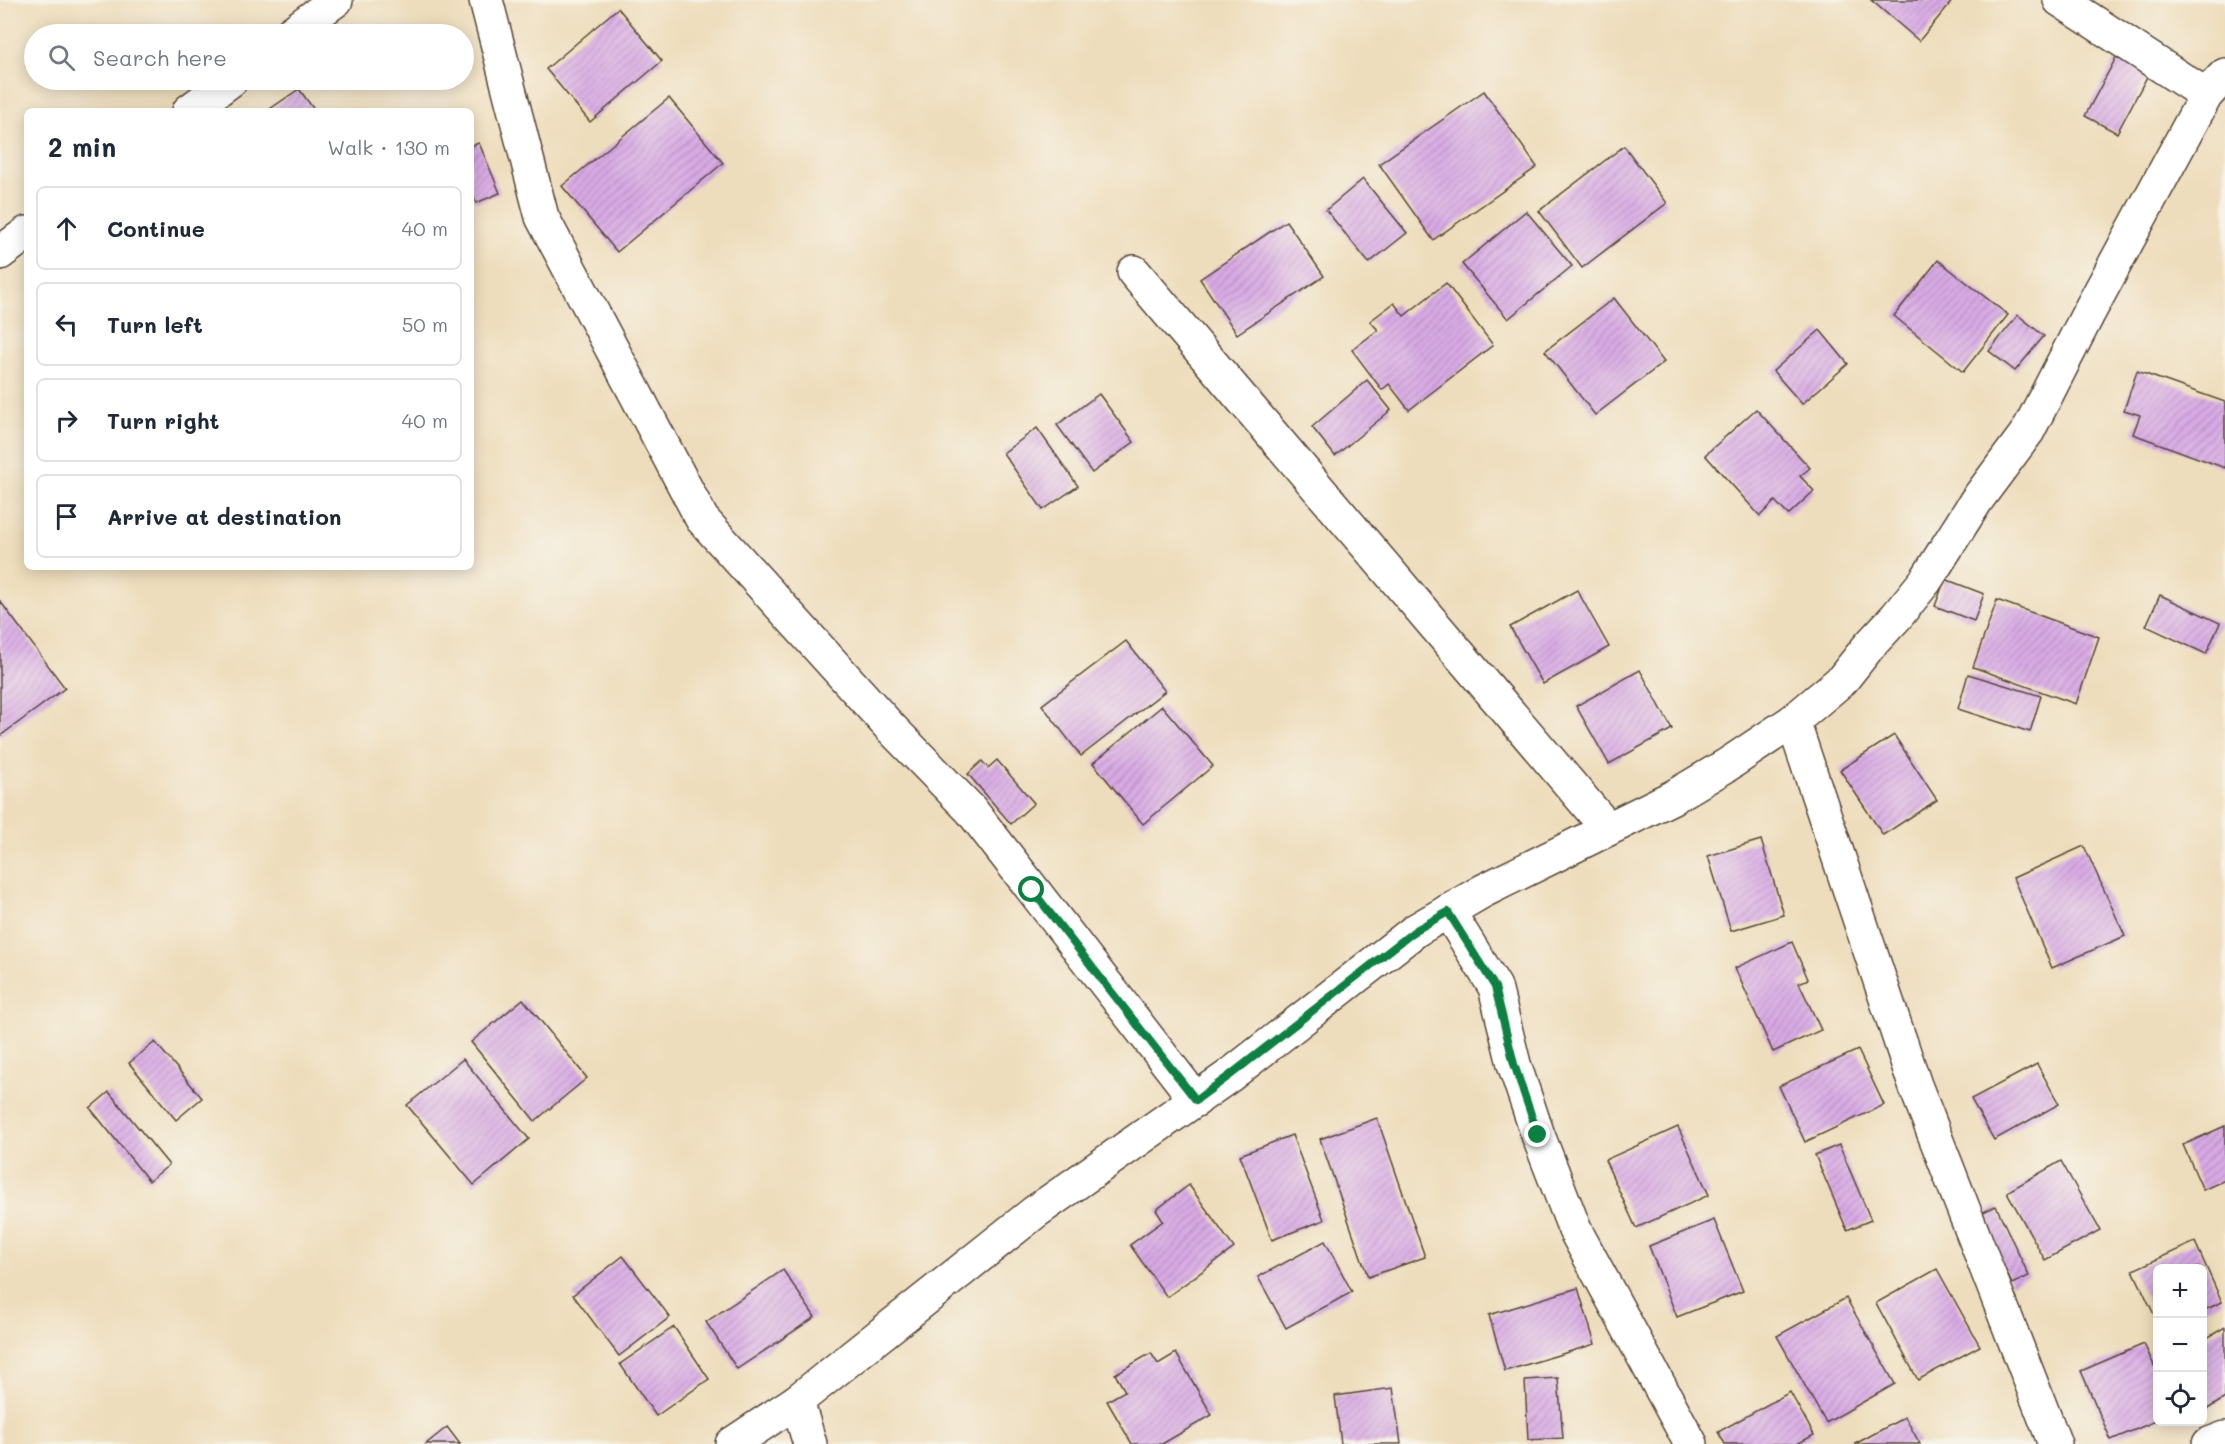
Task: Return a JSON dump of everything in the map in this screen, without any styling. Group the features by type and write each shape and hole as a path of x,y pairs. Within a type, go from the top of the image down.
{"street":[{"path":"304,24 336,0"},
{"path":"486,0 542,217 702,519 890,727 971,810 1196,1100"},
{"path":"732,1444 797,1401 1035,1212 1229,1076 1416,930 1483,891 1682,792 1793,721 1842,680 1926,580 1976,501 2028,431 2088,314 2216,85 2061,0"},
{"path":"193,108 217,90"},
{"path":"0,253 24,235"},
{"path":"1134,273 1608,829"},
{"path":"1793,721 1915,1085 2055,1444"},
{"path":"1448,912 1495,987 1514,1064 1538,1135 1575,1230 1691,1444"},
{"path":"797,1401 810,1444"},
{"path":"2209,1444 2225,1438"}],"building":[{"path":"1871,0 1953,0 1919,41"},
{"path":"618,8 662,61 590,122 546,69"},
{"path":"2118,54 2150,71 2117,133 2085,116"},
{"path":"300,90 313,108 271,108"},
{"path":"1484,91 1537,167 1433,240 1379,164"},
{"path":"669,98 723,163 617,252 562,186"},
{"path":"479,143 500,193 476,203 474,198 474,145"},
{"path":"1624,146 1667,203 1582,268 1539,211"},
{"path":"1363,179 1407,233 1369,263 1326,210"},
{"path":"1526,211 1572,266 1508,319 1462,264"},
{"path":"1286,221 1324,276 1237,334 1200,279"},
{"path":"1938,260 2008,315 1963,372 1894,316"},
{"path":"1446,283 1493,345 1409,410 1389,384 1382,390 1352,350 1378,330 1370,321 1394,303 1404,316"},
{"path":"1614,298 1664,362 1595,415 1545,351"},
{"path":"2018,315 2044,336 2015,371 1989,351"},
{"path":"1820,330 1848,364 1802,404 1773,371"},
{"path":"2137,371 2225,402 2225,468 2133,434 2140,415 2124,410"},
{"path":"1367,380 1391,410 1335,456 1312,427"},
{"path":"1099,394 1134,442 1092,473 1057,425"},
{"path":"1756,409 1810,468 1800,476 1814,491 1788,515 1775,501 1760,516 1705,455"},
{"path":"1037,428 1078,486 1043,510 1003,453"},
{"path":"1945,579 1984,594 1974,621 1935,606"},
{"path":"1577,590 1609,647 1543,684 1510,627"},
{"path":"2160,595 2220,623 2206,654 2146,626"},
{"path":"1997,600 2099,637 2076,704 1973,667"},
{"path":"0,601 65,688 0,736"},
{"path":"1126,641 1165,691 1081,756 1042,705"},
{"path":"1640,670 1672,729 1609,764 1576,706"},
{"path":"1968,674 2041,696 2030,732 1958,709"},
{"path":"1162,706 1213,766 1143,824 1093,763"},
{"path":"1894,735 1937,800 1883,835 1840,770"},
{"path":"997,760 1034,803 1011,824 968,774 982,761 988,768"},
{"path":"1761,840 1784,915 1731,931 1708,856"},
{"path":"2084,846 2125,936 2052,968 2013,878"},
{"path":"1792,942 1808,979 1799,983 1821,1030 1773,1052 1735,968"},
{"path":"523,999 587,1078 535,1121 471,1042"},
{"path":"155,1042 202,1098 176,1120 129,1063"},
{"path":"1858,1050 1884,1105 1805,1142 1779,1086"},
{"path":"463,1059 529,1139 474,1185 407,1105"},
{"path":"2037,1064 2059,1104 1994,1140 1971,1099"},
{"path":"109,1092 169,1165 149,1181 90,1108"},
{"path":"1377,1118 1425,1257 1368,1277 1320,1139"},
{"path":"2225,1126 2225,1180 2203,1190 2183,1145"},
{"path":"1678,1127 1709,1195 1636,1228 1605,1160"},
{"path":"1292,1135 1324,1220 1272,1240 1240,1155"},
{"path":"1839,1145 1871,1220 1847,1230 1815,1155"},
{"path":"2061,1161 2100,1230 2045,1260 2007,1192"},
{"path":"1189,1185 1234,1248 1167,1297 1130,1245 1163,1221 1156,1210"},
{"path":"1996,1206 2029,1276 2012,1284 1979,1214"},
{"path":"1714,1220 1743,1291 1677,1317 1649,1246"},
{"path":"1325,1241 1352,1292 1286,1328 1258,1277"},
{"path":"2195,1242 2205,1264 2153,1264 2153,1312 2133,1270"},
{"path":"623,1256 670,1317 619,1356 573,1295"},
{"path":"1937,1269 1980,1346 1918,1380 1876,1303"},
{"path":"2207,1269 2222,1302 2207,1309"},
{"path":"783,1270 815,1317 737,1369 706,1322"},
{"path":"1578,1288 1595,1344 1505,1371 1489,1315"},
{"path":"1846,1298 1895,1384 1826,1423 1777,1336"},
{"path":"674,1327 709,1379 656,1416 620,1364"},
{"path":"2225,1327 2225,1398 2207,1409 2207,1372 2207,1338"},
{"path":"2144,1344 2153,1363 2153,1422 2111,1440 2081,1371"},
{"path":"1151,1353 1158,1364 1176,1353 1212,1415 1162,1444 1132,1444 1107,1401 1125,1391 1115,1374"},
{"path":"1558,1378 1563,1438 1528,1440 1525,1380"},
{"path":"1393,1388 1401,1444 1341,1444 1335,1396"},
{"path":"1790,1392 1814,1435 1797,1444 1725,1444 1718,1432"},
{"path":"1905,1417 1920,1444 1855,1444"},
{"path":"447,1427 460,1444 426,1444"}],"route":[{"path":"1032,890 1196,1100 1416,930 1448,912 1495,987 1514,1064 1538,1135"}]}
